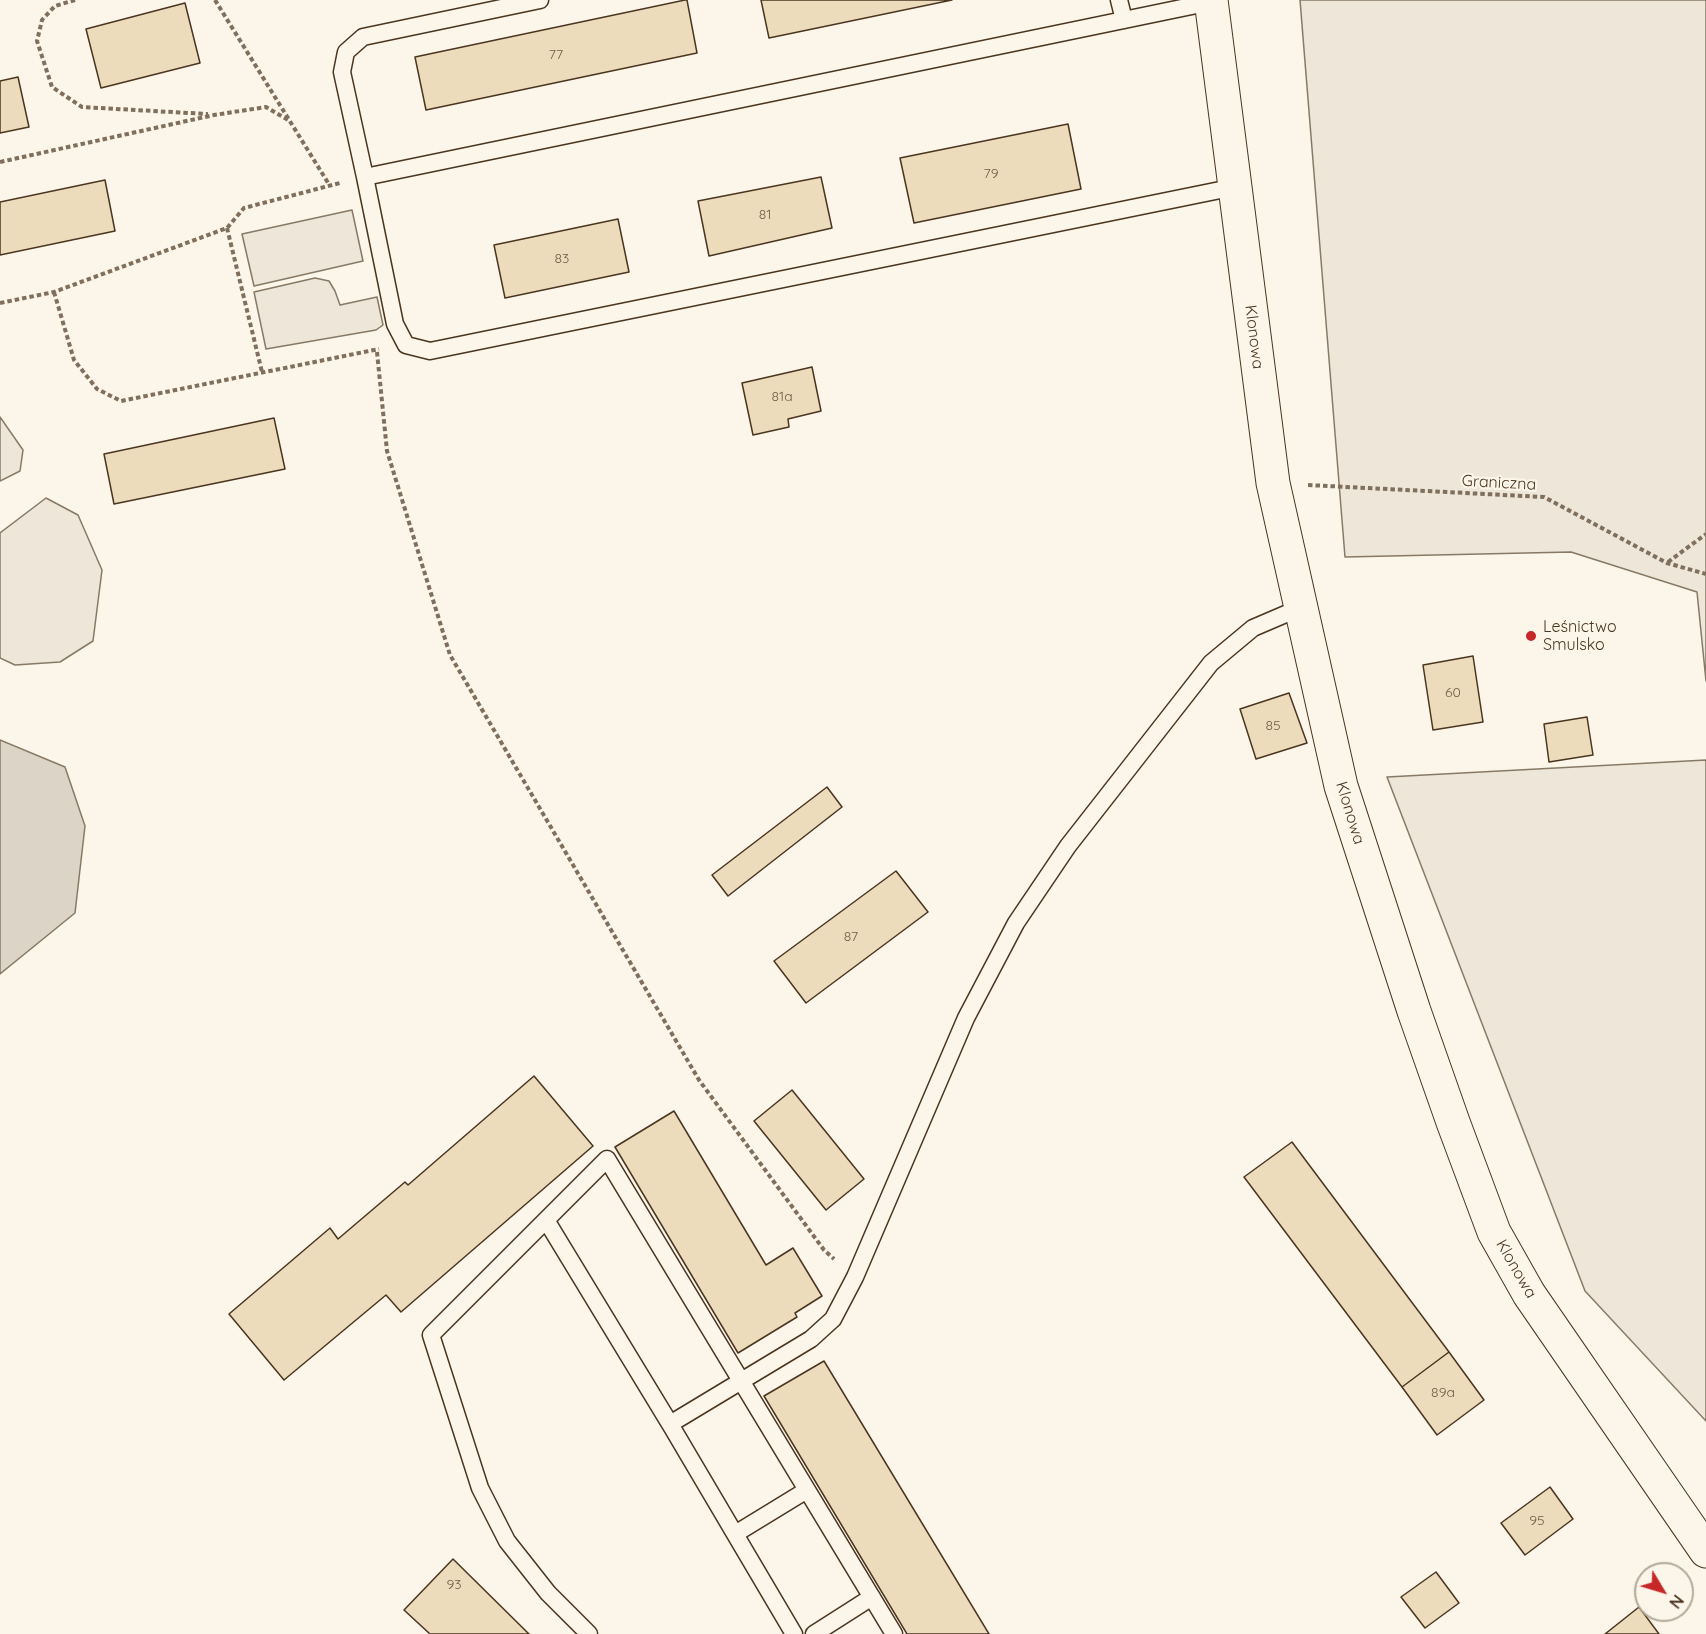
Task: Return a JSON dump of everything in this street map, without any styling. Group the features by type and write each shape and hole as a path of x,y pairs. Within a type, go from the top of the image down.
{"street":[{"name":"Klonowa","path":"1211,1 1273,483 1341,786 1414,1011 1494,1232 1529,1294 1706,1551"}],"lane":[{"path":"540,0 363,37 346,52 342,72 395,324 406,345 430,351 1235,187"},
{"path":"1119,0 1124,20"},
{"path":"365,177 1211,1"},
{"path":"670,1424 811,1339 833,1319 855,1277 966,1018 1016,923 1068,846 1211,663 1253,628 1302,607"},
{"path":"589,1634 548,1593 507,1541 480,1488 431,1335 607,1159 894,1634"},
{"path":"546,1220 794,1634"},
{"path":"735,1534 807,1490"},
{"path":"813,1634 872,1597"}],"path":[{"path":"75,0 55,6 42,20 37,41 52,87 82,107 214,115"},
{"path":"215,0 330,186"},
{"path":"0,162 214,115 266,107 290,121"},
{"path":"0,303 54,292 226,228 244,208 365,177"},
{"path":"226,228 262,372"},
{"path":"54,292 74,360 97,389 121,401 406,345"},
{"path":"377,349 387,451 450,655 699,1080 824,1250 855,1277"},
{"name":"Graniczna","path":"1273,483 1544,497 1667,563 1706,574"},
{"path":"1667,563 1706,534"}],"shaded area":[{"path":"1300,0 1706,0 1706,681 1697,592 1571,552 1345,557"},
{"path":"352,210 363,261 254,286 242,234"},
{"path":"315,278 329,281 340,305 377,297 383,325 376,330 266,349 254,292"},
{"path":"0,417 23,450 20,471 0,481"},
{"path":"46,498 78,515 102,570 93,641 60,662 15,665 0,658 0,533"},
{"path":"0,740 65,767 85,826 75,913 0,974"},
{"path":"1706,760 1706,1421 1585,1291 1387,777"}],"building":[{"path":"687,0 697,53 426,110 415,57"},
{"path":"761,0 952,0 769,38"},
{"path":"185,3 200,63 101,88 86,29"},
{"path":"18,77 29,127 0,133 0,81"},
{"path":"1068,124 1081,189 914,223 900,158"},
{"path":"821,177 832,228 709,256 698,201"},
{"path":"105,180 115,231 0,255 0,202"},
{"path":"618,219 629,272 505,298 494,245"},
{"path":"812,367 821,411 788,419 789,427 753,435 742,383"},
{"path":"274,418 285,469 114,504 104,454"},
{"path":"1473,656 1483,722 1433,730 1423,665"},
{"path":"1289,693 1307,743 1256,759 1240,709"},
{"path":"1587,717 1593,755 1549,762 1544,724"},
{"path":"827,787 842,807 728,896 712,875"},
{"path":"896,871 928,912 806,1003 774,961"},
{"path":"534,1076 593,1146 401,1312 386,1295 284,1380 229,1314 330,1228 338,1239 405,1182 408,1185"},
{"path":"792,1090 864,1179 826,1210 754,1121"},
{"path":"674,1111 766,1265 793,1248 822,1296 795,1313 797,1317 738,1353 615,1147"},
{"path":"1292,1142 1449,1352 1402,1387 1244,1177"},
{"path":"1449,1352 1484,1400 1437,1435 1402,1387"},
{"path":"824,1361 989,1634 907,1634 764,1396"},
{"path":"1550,1487 1573,1519 1525,1555 1501,1523"},
{"path":"453,1559 529,1634 430,1634 404,1610"},
{"path":"1436,1572 1459,1603 1425,1628 1401,1597"},
{"path":"1634,1611 1634,1622 1650,1622 1659,1634 1605,1634"}],"place":[{"name":"Leśnictwo Smulsko","path":"1531,636"}]}
